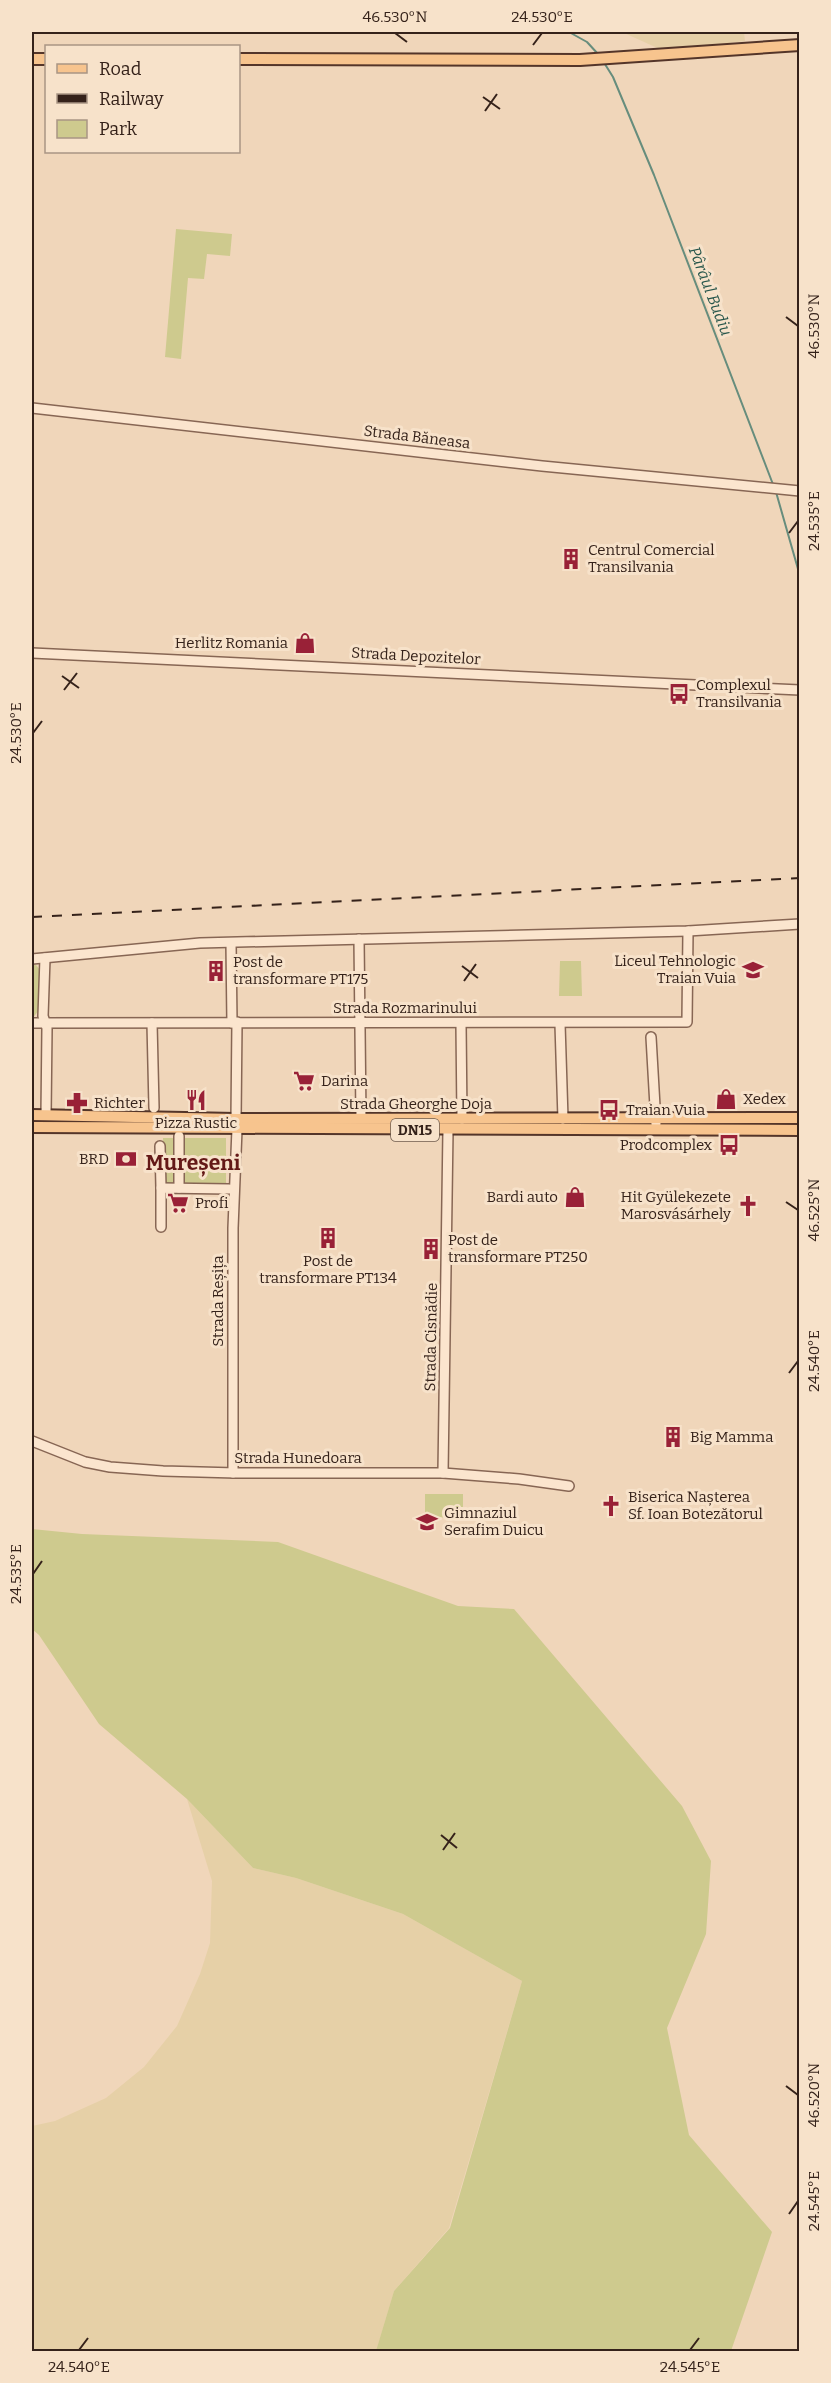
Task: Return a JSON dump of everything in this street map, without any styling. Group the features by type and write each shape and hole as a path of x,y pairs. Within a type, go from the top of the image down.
{"main road":[{"path":"240,59 580,60 800,45"},
{"name":"Strada Gheorghe Doja","path":"32,1115 448,1130 656,1125 800,1118"},
{"name":"Strada Gheorghe Doja","path":"32,1127 237,1124 361,1118 563,1119 800,1130"}],"street":[{"name":"Strada Băneasa","path":"32,408 542,466 795,491"},
{"name":"Strada Depozitelor","path":"32,653 800,690"},
{"path":"32,959 200,943 688,931 800,924"},
{"name":"Strada Rozmarinului","path":"32,1023 687,1023 688,931"},
{"path":"359,939 361,1118"},
{"name":"Strada Reșița","path":"231,943 237,1124 233,1228 233,1473"},
{"path":"45,958 43,1016 46,1024 46,1115"},
{"path":"152,1023 154,1108"},
{"path":"461,1024 462,1119"},
{"path":"560,1024 563,1119"},
{"path":"651,1036 656,1125"},
{"name":"Strada Cisnădie","path":"443,1473 448,1130"},
{"path":"179,1136 179,1188"},
{"path":"160,1146 161,1227"},
{"path":"161,1188 229,1189"},
{"name":"Strada Hunedoara","path":"32,1441 85,1462 163,1472 443,1473 569,1486"}],"shaded area":[{"path":"622,32 744,32 745,41 664,51"},
{"path":"187,1799 253,1868 296,1878 403,1914 522,1981 449,2228 394,2291 376,2352 32,2352 32,2126 55,2121 106,2098 144,2067 177,2026 200,1974 210,1943 212,1881"}],"green space":[{"path":"176,229 232,234 230,256 207,254 204,279 188,278 181,359 165,357"},
{"path":"560,961 581,961 582,996 559,996"},
{"path":"32,965 36,965 40,970 39,1010 32,1019"},
{"path":"163,1138 226,1138 226,1186 164,1186"},
{"path":"425,1494 463,1494 463,1518 425,1517"},
{"path":"32,1529 82,1534 278,1542 458,1606 514,1609 682,1806 711,1861 706,1934 667,2028 689,2135 772,2232 731,2351 376,2351 394,2291 450,2228 522,1981 403,1914 296,1878 253,1868 187,1799 99,1724 39,1635 32,1629"}],"waterway":[{"name":"Pârâul Budiu","path":"569,32 587,42 598,54"},
{"name":"Pârâul Budiu","path":"603,61 613,77 654,175 774,487"},
{"name":"Pârâul Budiu","path":"776,492 800,576"}],"railway":[{"path":"32,917 800,878"}],"place":[{"name":"Centrul Comercial Transilvania","path":"571,559"},
{"name":"Herlitz Romania","path":"305,643"},
{"name":"Complexul Transilvania","path":"679,694"},
{"name":"Liceul Tehnologic Traian Vuia","path":"753,970"},
{"name":"Post de transformare PT175","path":"216,971"},
{"name":"Darina","path":"304,1081"},
{"name":"Xedex","path":"726,1099"},
{"name":"Pizza Rustic","path":"196,1100"},
{"name":"Richter","path":"77,1103"},
{"name":"Traian Vuia","path":"609,1110"},
{"name":"Prodcomplex","path":"729,1145"},
{"name":"BRD","path":"126,1159"},
{"name":"Bardi auto","path":"575,1197"},
{"name":"Profi","path":"178,1203"},
{"name":"Hit Gyülekezete Marosvásárhely","path":"748,1206"},
{"name":"Post de transformare PT134","path":"328,1238"},
{"name":"Post de transformare PT250","path":"431,1249"},
{"name":"Big Mamma","path":"673,1437"},
{"name":"Biserica Nașterea Sf. Ioan Botezătorul","path":"611,1506"},
{"name":"Gimnaziul Serafim Duicu","path":"427,1522"}],"district":[{"name":"Mureșeni","path":"193,1163"}]}
